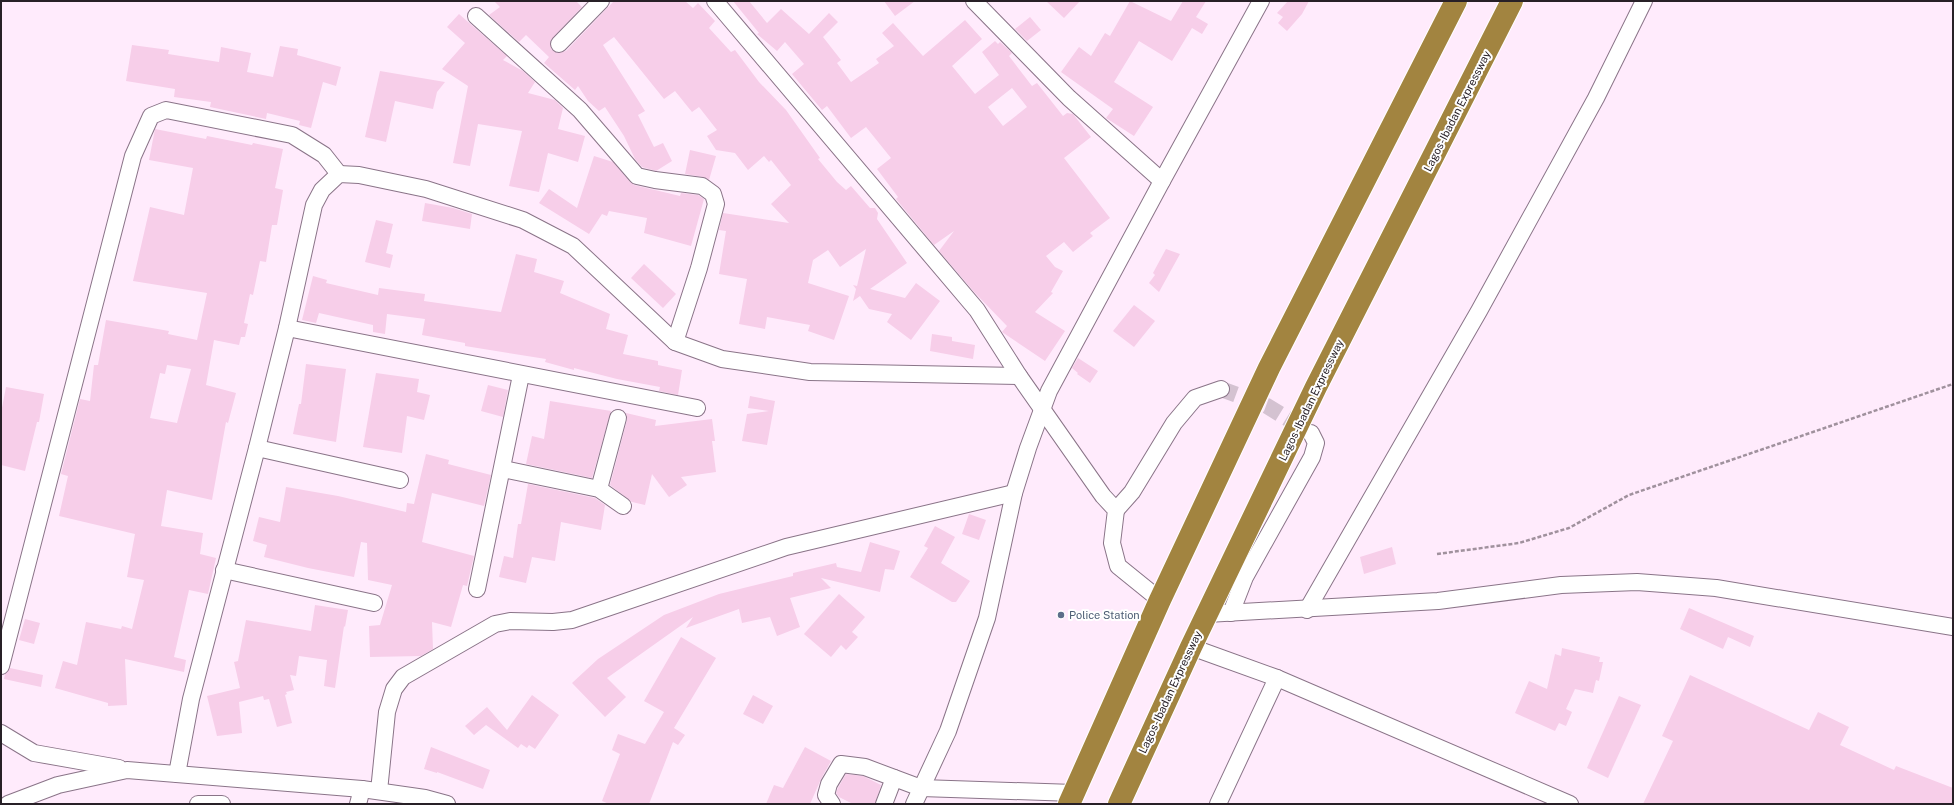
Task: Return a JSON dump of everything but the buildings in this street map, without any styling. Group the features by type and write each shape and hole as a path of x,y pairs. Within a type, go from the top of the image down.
{"highway":[{"path":"1071,799 1160,600 1269,368 1456,1"},
{"name":"Lagos-Ibadan Expressway","path":"1119,804 1191,647 1316,388 1512,1"}],"street":[{"path":"559,44 601,1"},
{"path":"715,1 977,310 1019,376 1043,408 1103,496 1116,510"},
{"path":"974,1 1069,98 1162,181"},
{"path":"914,804 948,732 987,618 1014,493 1028,448 1049,391 1261,1"},
{"path":"1307,610 1479,311 1596,98 1644,1"},
{"path":"476,16 580,110 637,176 655,180 702,186 714,194 716,204 699,268 675,342"},
{"path":"1,666 133,156 151,116 166,110 292,135 324,155 339,174"},
{"path":"177,774 191,699 287,328 314,205 322,190 339,174 359,175 426,189 523,220 573,246 675,342 722,359 810,372 1019,376"},
{"path":"287,328 521,375 697,408"},
{"path":"478,589 521,375"},
{"path":"1160,600 1118,566 1112,543 1116,510 1132,492 1174,423 1195,398 1221,389"},
{"path":"599,489 618,418"},
{"path":"1231,613 1245,577 1312,458 1316,443 1311,433"},
{"path":"257,448 400,480"},
{"path":"503,469 599,489 623,506"},
{"path":"379,791 387,712 394,689 403,677 416,668 477,636 495,624 510,621 553,622 572,620 786,547 1014,493"},
{"path":"224,570 374,603"},
{"path":"1207,614 1307,610 1438,601 1560,585 1637,582 1716,588 1953,627"},
{"path":"1191,647 1277,678 1570,804"},
{"path":"1218,804 1277,678"},
{"path":"1,733 34,753 127,770 362,789 425,798 447,804"},
{"path":"832,804 826,795 829,784 841,764 865,767 921,788 1071,799"},
{"path":"8,804 58,785 127,770"},
{"path":"884,804 894,778"},
{"path":"358,804 362,789"},
{"path":"198,804 222,804"}],"path":[{"path":"1437,554 1519,543 1569,528 1629,495 1953,384"}],"tunnel":[{"path":"1221,389 1267,406 1306,430"}],"place":[{"name":"Police Station","path":"1061,615"}]}
